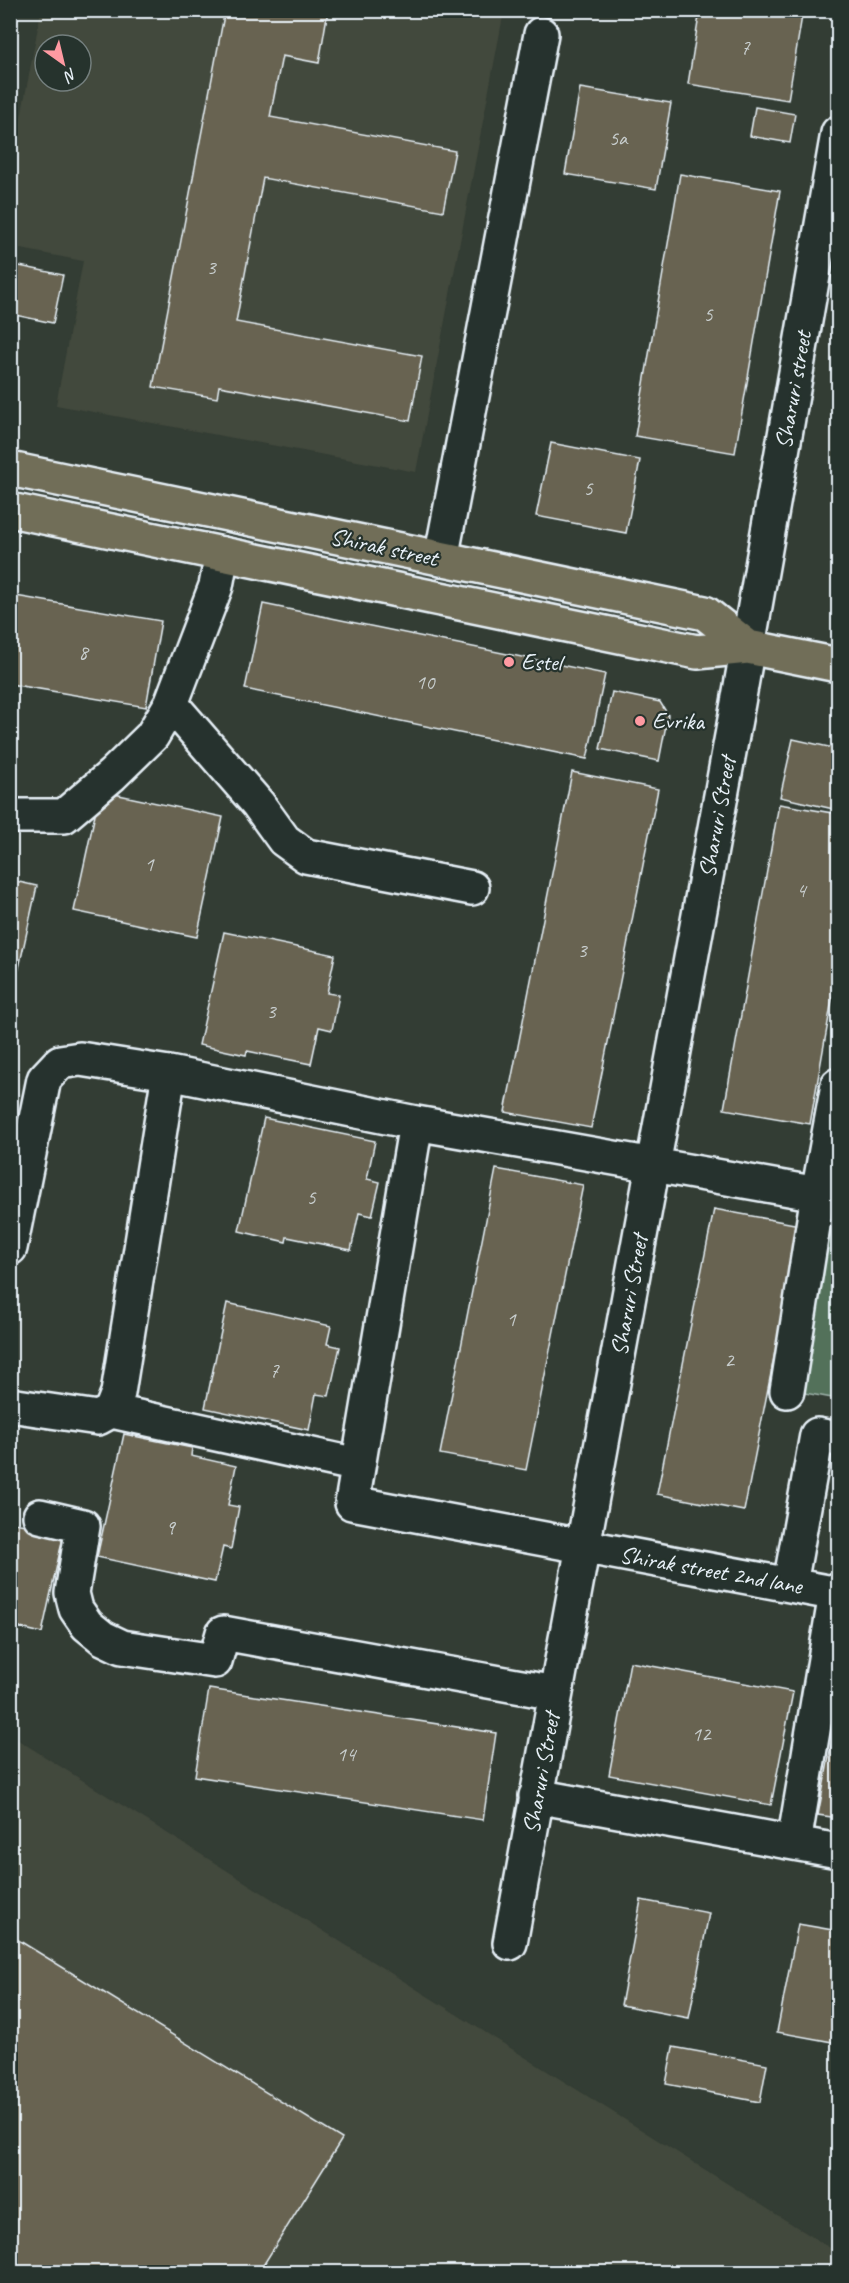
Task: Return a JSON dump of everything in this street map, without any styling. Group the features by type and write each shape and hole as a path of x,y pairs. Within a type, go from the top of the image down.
{"highway":[{"name":"Shirak street","path":"10,469 705,614 748,647"},
{"name":"Shirak street","path":"10,510 697,652 748,647 838,665"}],"street":[{"path":"441,559 541,34"},
{"name":"Sharuri street","path":"748,647 838,144"},
{"path":"10,816 64,816 112,775 152,736 171,704 216,586 222,554"},
{"name":"Sharuri Street","path":"510,1943 748,647"},
{"path":"171,704 258,804 284,840 306,856 472,888"},
{"path":"12,1229 44,1079 60,1062 80,1059 169,1073 416,1123 818,1194"},
{"path":"10,1405 98,1418 111,1411 118,1394 169,1073"},
{"path":"787,1391 818,1194 838,1085"},
{"path":"111,1411 358,1466 416,1123"},
{"path":"790,1584 817,1435 838,1438"},
{"name":"Shirak street 2nd lane","path":"358,1466 352,1503 582,1548 837,1594"},
{"path":"40,1516 83,1526 72,1593 76,1609 87,1624 103,1638 122,1647 214,1661 223,1633 555,1694"},
{"path":"794,1843 837,1594"},
{"path":"536,1796 838,1851"}],"shaded area":[{"path":"41,11 504,11 416,472 56,405 83,261 11,247 11,171 33,54 33,93 93,93 93,33 37,33"},
{"path":"10,1735 838,2253 838,2272 11,2272"}],"green space":[{"path":"838,1157 838,1399 799,1392"}],"building":[{"path":"225,10 328,10 319,63 282,56 270,117 455,151 443,211 263,178 236,322 422,356 410,421 219,386 217,398 153,387"},
{"path":"700,10 803,10 788,100 688,84"},
{"path":"580,88 671,103 656,189 565,174"},
{"path":"755,107 795,114 790,143 750,136"},
{"path":"680,174 780,191 735,453 635,436"},
{"path":"10,264 63,275 53,323 10,314"},
{"path":"551,443 640,460 626,533 536,516"},
{"path":"10,595 161,621 146,707 10,684"},
{"path":"263,604 605,674 587,759 245,689"},
{"path":"612,692 660,702 668,715 659,761 600,749"},
{"path":"793,739 838,749 838,810 780,797"},
{"path":"572,772 658,789 591,1128 505,1112"},
{"path":"100,791 223,817 197,937 74,911"},
{"path":"779,804 838,814 838,966 810,1124 724,1109"},
{"path":"10,880 37,886 13,995 10,994"},
{"path":"224,932 335,955 327,993 339,995 332,1030 319,1027 311,1064 247,1051 246,1055 199,1045"},
{"path":"264,1118 375,1141 367,1179 380,1182 372,1216 359,1213 351,1250 287,1237 286,1242 239,1231"},
{"path":"496,1169 583,1185 526,1470 440,1454"},
{"path":"714,1209 800,1225 744,1511 657,1494"},
{"path":"227,1303 331,1326 327,1344 340,1347 329,1396 316,1394 309,1430 205,1408"},
{"path":"124,1434 192,1448 191,1456 236,1466 228,1505 239,1507 231,1549 223,1547 215,1582 97,1557"},
{"path":"10,1522 64,1533 42,1633 16,1627 11,1649"},
{"path":"630,1662 793,1692 771,1805 609,1775"},
{"path":"209,1689 496,1733 483,1820 195,1776"},
{"path":"838,1709 838,1818 818,1815"},
{"path":"641,1900 709,1913 689,2018 621,2005"},
{"path":"798,1924 838,1931 838,2043 777,2032"},
{"path":"10,1935 342,2139 259,2272 10,2272"},
{"path":"673,2047 767,2064 760,2102 666,2084"}],"place":[{"name":"Estel","path":"509,662"},
{"name":"Evrika","path":"640,721"}]}
